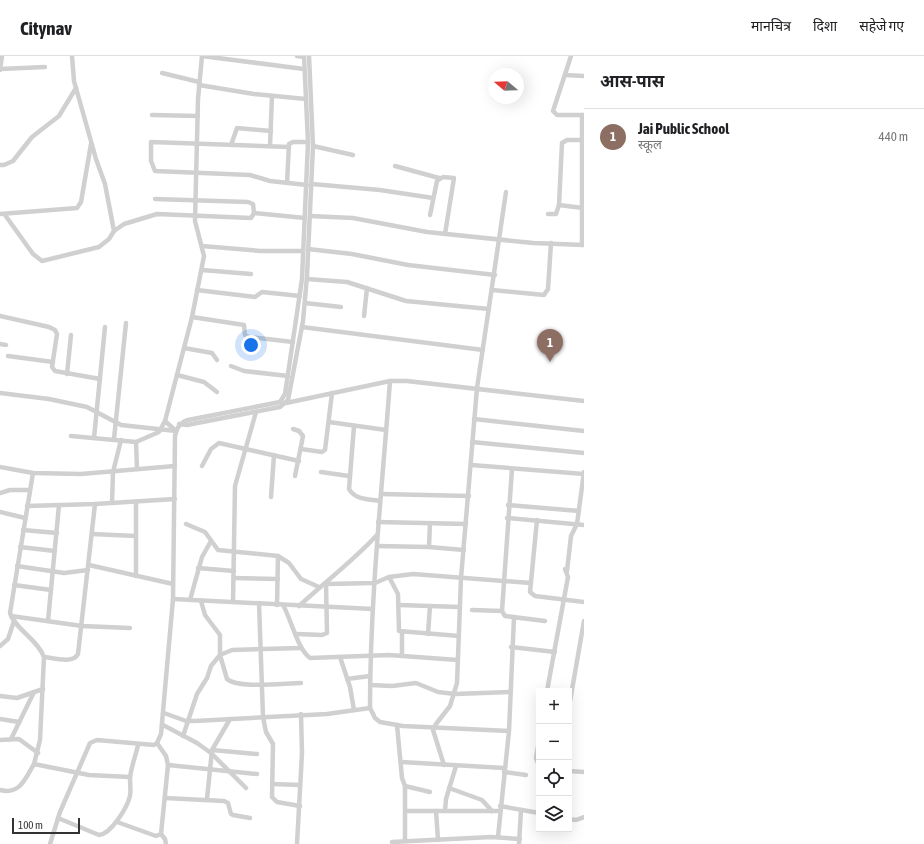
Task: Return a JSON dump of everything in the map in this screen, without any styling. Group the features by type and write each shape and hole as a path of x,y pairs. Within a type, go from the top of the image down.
{"street":[{"path":"2,56 0,70 45,67"},
{"path":"72,56 72,72 105,184 114,231"},
{"path":"72,436 136,442 161,430 165,421 192,317 204,256 196,229 195,216 199,83 202,56 304,69"},
{"path":"297,56 304,56 309,184"},
{"path":"286,403 291,390 302,327 307,279 307,217 313,146 309,56"},
{"path":"254,213 307,217 353,218 410,230 499,239 583,245 583,115 557,115 553,111 571,56"},
{"path":"162,73 199,83 272,96 306,99"},
{"path":"564,75 584,76"},
{"path":"0,165 4,166 13,161 32,137 56,119 76,88"},
{"path":"270,146 272,96"},
{"path":"152,115 198,116"},
{"path":"231,145 237,128 271,131"},
{"path":"548,214 556,214 558,205 562,144 566,140 582,140"},
{"path":"288,147 151,142 151,161 155,171 250,175 270,181 380,190 433,198"},
{"path":"287,183 288,147 292,142 308,142"},
{"path":"2,214 77,208 81,202 92,143"},
{"path":"313,146 353,155"},
{"path":"395,166 439,178 448,177 454,179 445,234"},
{"path":"430,215 439,178"},
{"path":"444,765 439,753 434,728 450,706 454,694 458,660 462,578 477,388 495,275 506,192"},
{"path":"2,214 33,254 42,261 100,247 109,239 114,231 124,224 157,214 251,218 254,213 254,206 248,202 155,199"},
{"path":"558,205 583,208"},
{"path":"492,290 544,295 548,289 551,243"},
{"path":"202,246 261,251 306,250 352,254 408,265 495,275"},
{"path":"157,743 163,725 174,584 176,432 179,424 188,420 280,402 285,394 306,250"},
{"path":"202,270 251,274"},
{"path":"307,279 347,282 406,301 489,309"},
{"path":"364,316 367,288"},
{"path":"198,290 244,297 255,297 262,292 300,296"},
{"path":"305,303 341,307"},
{"path":"0,316 49,327 55,330 57,334 52,367 55,371 100,379"},
{"path":"192,317 244,325 245,335 249,337 293,342"},
{"path":"114,440 126,323"},
{"path":"94,438 105,327"},
{"path":"302,327 483,350"},
{"path":"67,374 71,335"},
{"path":"0,344 6,345"},
{"path":"184,348 212,353 217,360"},
{"path":"8,356 53,362"},
{"path":"231,366 244,371 288,376"},
{"path":"177,375 204,382 217,392"},
{"path":"179,424 187,425 256,412 280,407 286,403 390,381 414,381 584,401"},
{"path":"390,381 376,546 370,656 370,708 375,718 380,722 397,725 509,731"},
{"path":"0,393 49,399 87,407 97,411 116,423 134,428 176,432"},
{"path":"301,449 322,452 325,450 332,393"},
{"path":"233,602 235,486 256,412"},
{"path":"474,419 584,430"},
{"path":"165,421 176,432"},
{"path":"329,422 386,430"},
{"path":"354,426 349,489 352,494 357,497 380,501"},
{"path":"293,429 299,431 303,436 295,476"},
{"path":"112,503 113,472 122,440"},
{"path":"136,442 137,469"},
{"path":"472,442 584,452"},
{"path":"202,466 211,449 219,443 298,461"},
{"path":"271,497 274,455"},
{"path":"471,465 584,473 577,524 572,536 566,570 568,577 548,688"},
{"path":"0,467 33,473 81,474 175,466"},
{"path":"512,469 507,518 502,611 505,616 545,621"},
{"path":"321,472 349,476"},
{"path":"0,790 12,791 20,787 34,764 38,753 40,740 44,657 41,648 14,621 11,616 14,585 33,473"},
{"path":"0,493 10,490 30,490"},
{"path":"380,494 469,496"},
{"path":"27,506 95,504 174,499"},
{"path":"136,502 136,576"},
{"path":"44,657 71,660 77,657 82,626 95,504"},
{"path":"48,621 59,505"},
{"path":"508,506 578,511"},
{"path":"0,512 25,518"},
{"path":"507,518 584,525"},
{"path":"537,520 530,592 535,596 584,602"},
{"path":"378,522 466,524"},
{"path":"429,547 430,523"},
{"path":"186,524 205,532 218,550 278,556 288,563 301,579 319,587"},
{"path":"23,530 56,532"},
{"path":"92,534 136,536"},
{"path":"299,606 319,587 326,583 357,556 377,535"},
{"path":"190,600 198,568 211,541"},
{"path":"376,546 429,547 464,550"},
{"path":"20,547 55,551"},
{"path":"277,605 278,556"},
{"path":"17,566 52,572 76,573 88,568 174,584"},
{"path":"198,568 234,571"},
{"path":"326,583 375,583 389,577 413,574 530,583"},
{"path":"389,577 398,594 398,628 402,632 402,656"},
{"path":"234,578 278,579"},
{"path":"296,634 325,635 328,630 326,583"},
{"path":"14,585 51,590"},
{"path":"173,599 326,608 373,609"},
{"path":"201,601 205,615 220,635 220,655 227,679 230,682 242,684 301,683"},
{"path":"259,603 264,717 266,732 273,744 271,793 274,800 300,806"},
{"path":"399,604 460,607"},
{"path":"283,605 301,648 310,658 402,656 458,660"},
{"path":"428,634 430,606"},
{"path":"472,610 502,611"},
{"path":"11,616 82,626 130,628"},
{"path":"498,837 509,731 514,617"},
{"path":"0,646 8,639 14,621"},
{"path":"572,690 584,621"},
{"path":"402,632 458,636"},
{"path":"512,647 555,652"},
{"path":"183,736 197,694 207,678 211,666 220,655 232,650 301,648"},
{"path":"340,657 354,710"},
{"path":"347,679 370,676"},
{"path":"370,685 392,686 416,683 438,692 454,694 510,692"},
{"path":"0,696 17,698 43,689"},
{"path":"11,739 34,692"},
{"path":"164,713 188,721 264,717 370,708"},
{"path":"298,844 301,714"},
{"path":"0,719 19,722"},
{"path":"207,799 211,752 230,719"},
{"path":"163,725 211,752 246,788"},
{"path":"397,725 402,778 405,786 405,841"},
{"path":"0,740 11,739 23,741 38,753"},
{"path":"50,844 58,818 78,773 87,748 93,740 138,745 154,745 157,743"},
{"path":"157,743 166,756 168,765 160,834"},
{"path":"58,818 99,835 104,835 109,832 117,822 130,797 130,777 138,745"},
{"path":"211,752 257,754"},
{"path":"400,762 504,770 526,775"},
{"path":"34,764 78,773 130,777"},
{"path":"168,765 257,774"},
{"path":"445,811 456,766"},
{"path":"572,770 584,772"},
{"path":"272,784 300,785"},
{"path":"405,786 430,792"},
{"path":"450,788 482,800 492,811"},
{"path":"165,798 207,799 228,802 231,814 237,817 250,818"},
{"path":"406,811 492,811 500,808 536,812"},
{"path":"392,842 498,837 520,842 521,810"},
{"path":"436,811 438,840"},
{"path":"572,819 576,820 584,817"},
{"path":"117,822 156,836 160,834"},
{"path":"160,834 165,839 166,844"},
{"path":"478,844 484,838"}],"place":[{"name":"Jai Public School","path":"550,362"}]}
